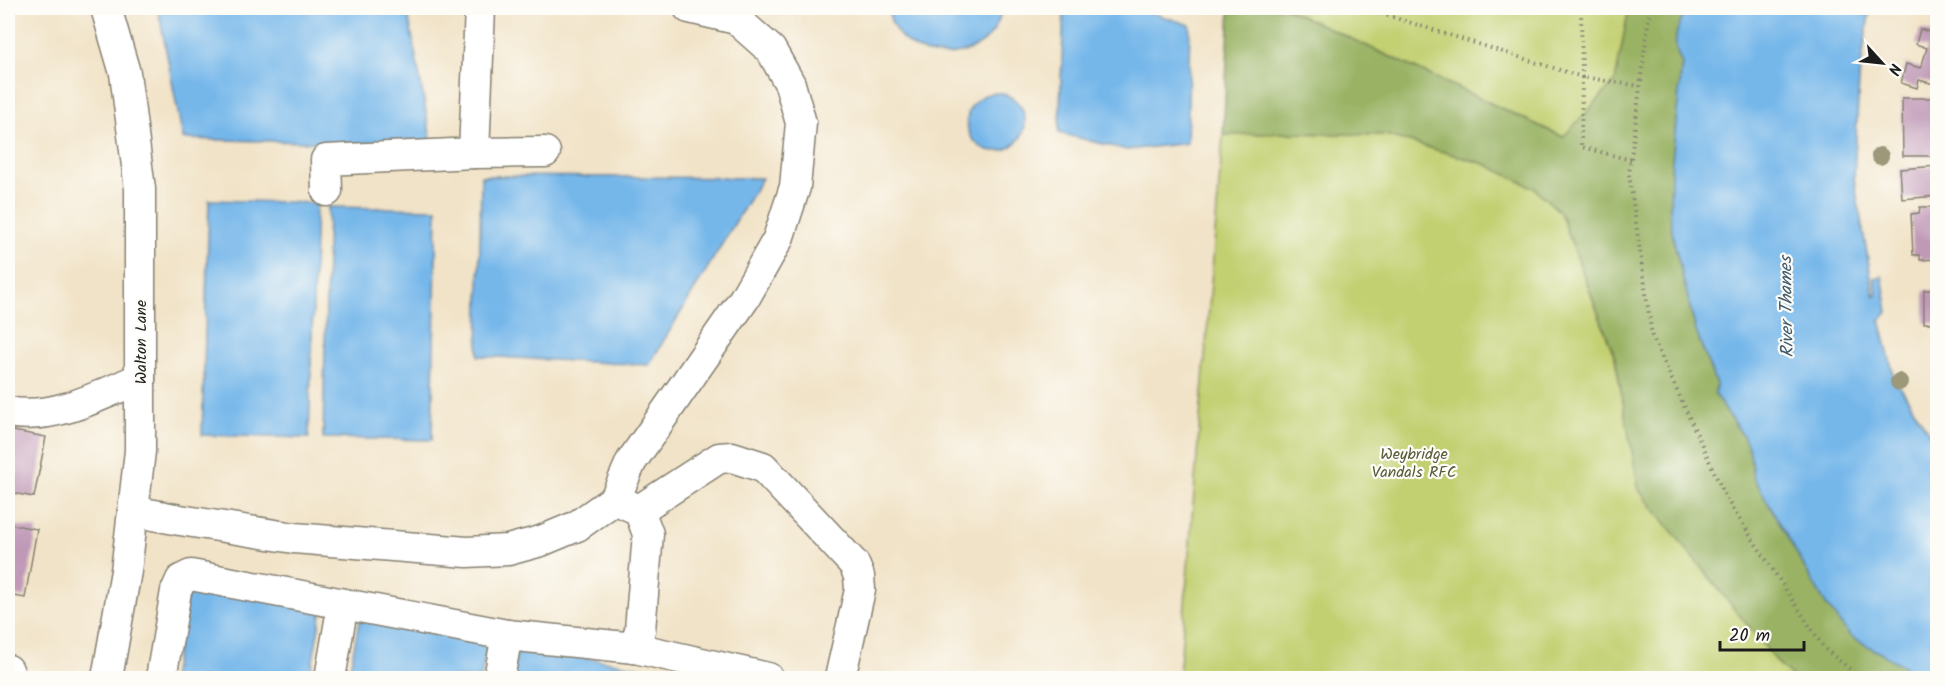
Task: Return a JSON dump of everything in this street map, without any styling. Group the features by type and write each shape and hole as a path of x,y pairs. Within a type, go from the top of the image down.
{"street":[{"name":"Walton Lane","path":"106,8 125,73 140,189 140,451 126,571 107,678"},
{"path":"474,153 480,8"},
{"path":"635,648 640,630 648,534 627,505 632,462 744,299 778,239 795,187 801,123 790,84 771,50 737,13 689,8"},
{"path":"327,191 326,160 545,152"},
{"path":"8,412 20,415 56,411 91,400 140,378"},
{"path":"133,511 294,538 467,552 507,550 541,541 627,505 719,458 732,458 763,467 854,564 860,576 860,590 840,678"},
{"path":"161,678 176,591 181,580 191,575 507,635 635,648 768,678"},
{"path":"330,678 343,604"},
{"path":"499,678 507,635"},
{"path":"8,670 11,678"}],"path":[{"path":"1364,8 1582,77 1640,86"},
{"path":"1581,8 1581,147 1631,160"},
{"path":"1650,8 1629,174 1652,336 1727,500 1824,648 1861,678"}],"green space":[{"path":"1230,8 1285,8 1563,137 1615,82 1629,8 1688,8 1681,21 1676,42 1682,63 1671,171 1673,237 1696,331 1716,384 1715,395 1744,437 1750,452 1753,476 1825,603 1850,636 1909,669 1919,672 1937,668 1937,678 1794,678 1782,668 1639,490 1615,357 1560,212 1534,188 1485,164 1386,135 1289,133 1223,135"},
{"path":"1285,8 1629,8 1615,82 1564,137"},
{"name":"Weybridge Vandals RFC","path":"1289,133 1386,135 1485,164 1534,188 1560,212 1615,358 1639,490 1782,668 1794,678 1179,678 1223,135"}],"water":[{"path":"158,8 407,8 432,145 183,139"},
{"path":"888,8 1001,8 995,28 982,42 965,52 946,55 926,52 909,44 895,29"},
{"path":"1064,8 1137,8 1190,25 1187,143 1127,150 1059,133"},
{"name":"River Thames","path":"1688,8 1870,8 1859,79 1854,178 1874,295 1877,295 1874,278 1882,276 1888,312 1880,320 1894,377 1937,446 1937,668 1919,672 1909,669 1850,636 1825,603 1753,476 1750,452 1744,437 1715,395 1716,384 1696,331 1673,237 1670,212 1671,171 1682,63 1676,48 1676,35"},
{"path":"996,93 1012,98 1020,106 1025,122 1020,138 1012,146 996,151 980,146 972,138 967,122 972,106 980,98"},
{"path":"481,176 762,178 649,365 478,356"},
{"path":"209,200 316,203 309,438 202,435"},
{"path":"328,207 437,209 432,440 323,438"},
{"path":"188,587 322,609 310,678 172,678"},
{"path":"360,617 488,641 481,678 348,678"},
{"path":"518,645 650,669 648,678 512,678"}],"building":[{"path":"1938,17 1938,85 1919,80 1917,88 1901,83 1906,64 1921,68 1927,48 1916,44 1920,29 1932,33"},
{"path":"1902,98 1938,98 1938,156 1903,156"},
{"path":"1938,166 1938,196 1902,199 1900,169"},
{"path":"1920,207 1938,207 1938,259 1920,260 1920,255 1913,255 1911,214 1919,213"},
{"path":"1924,290 1938,290 1938,323 1924,323"},
{"path":"8,430 46,437 34,497 8,492"},
{"path":"8,524 37,529 25,598 8,595"}]}
